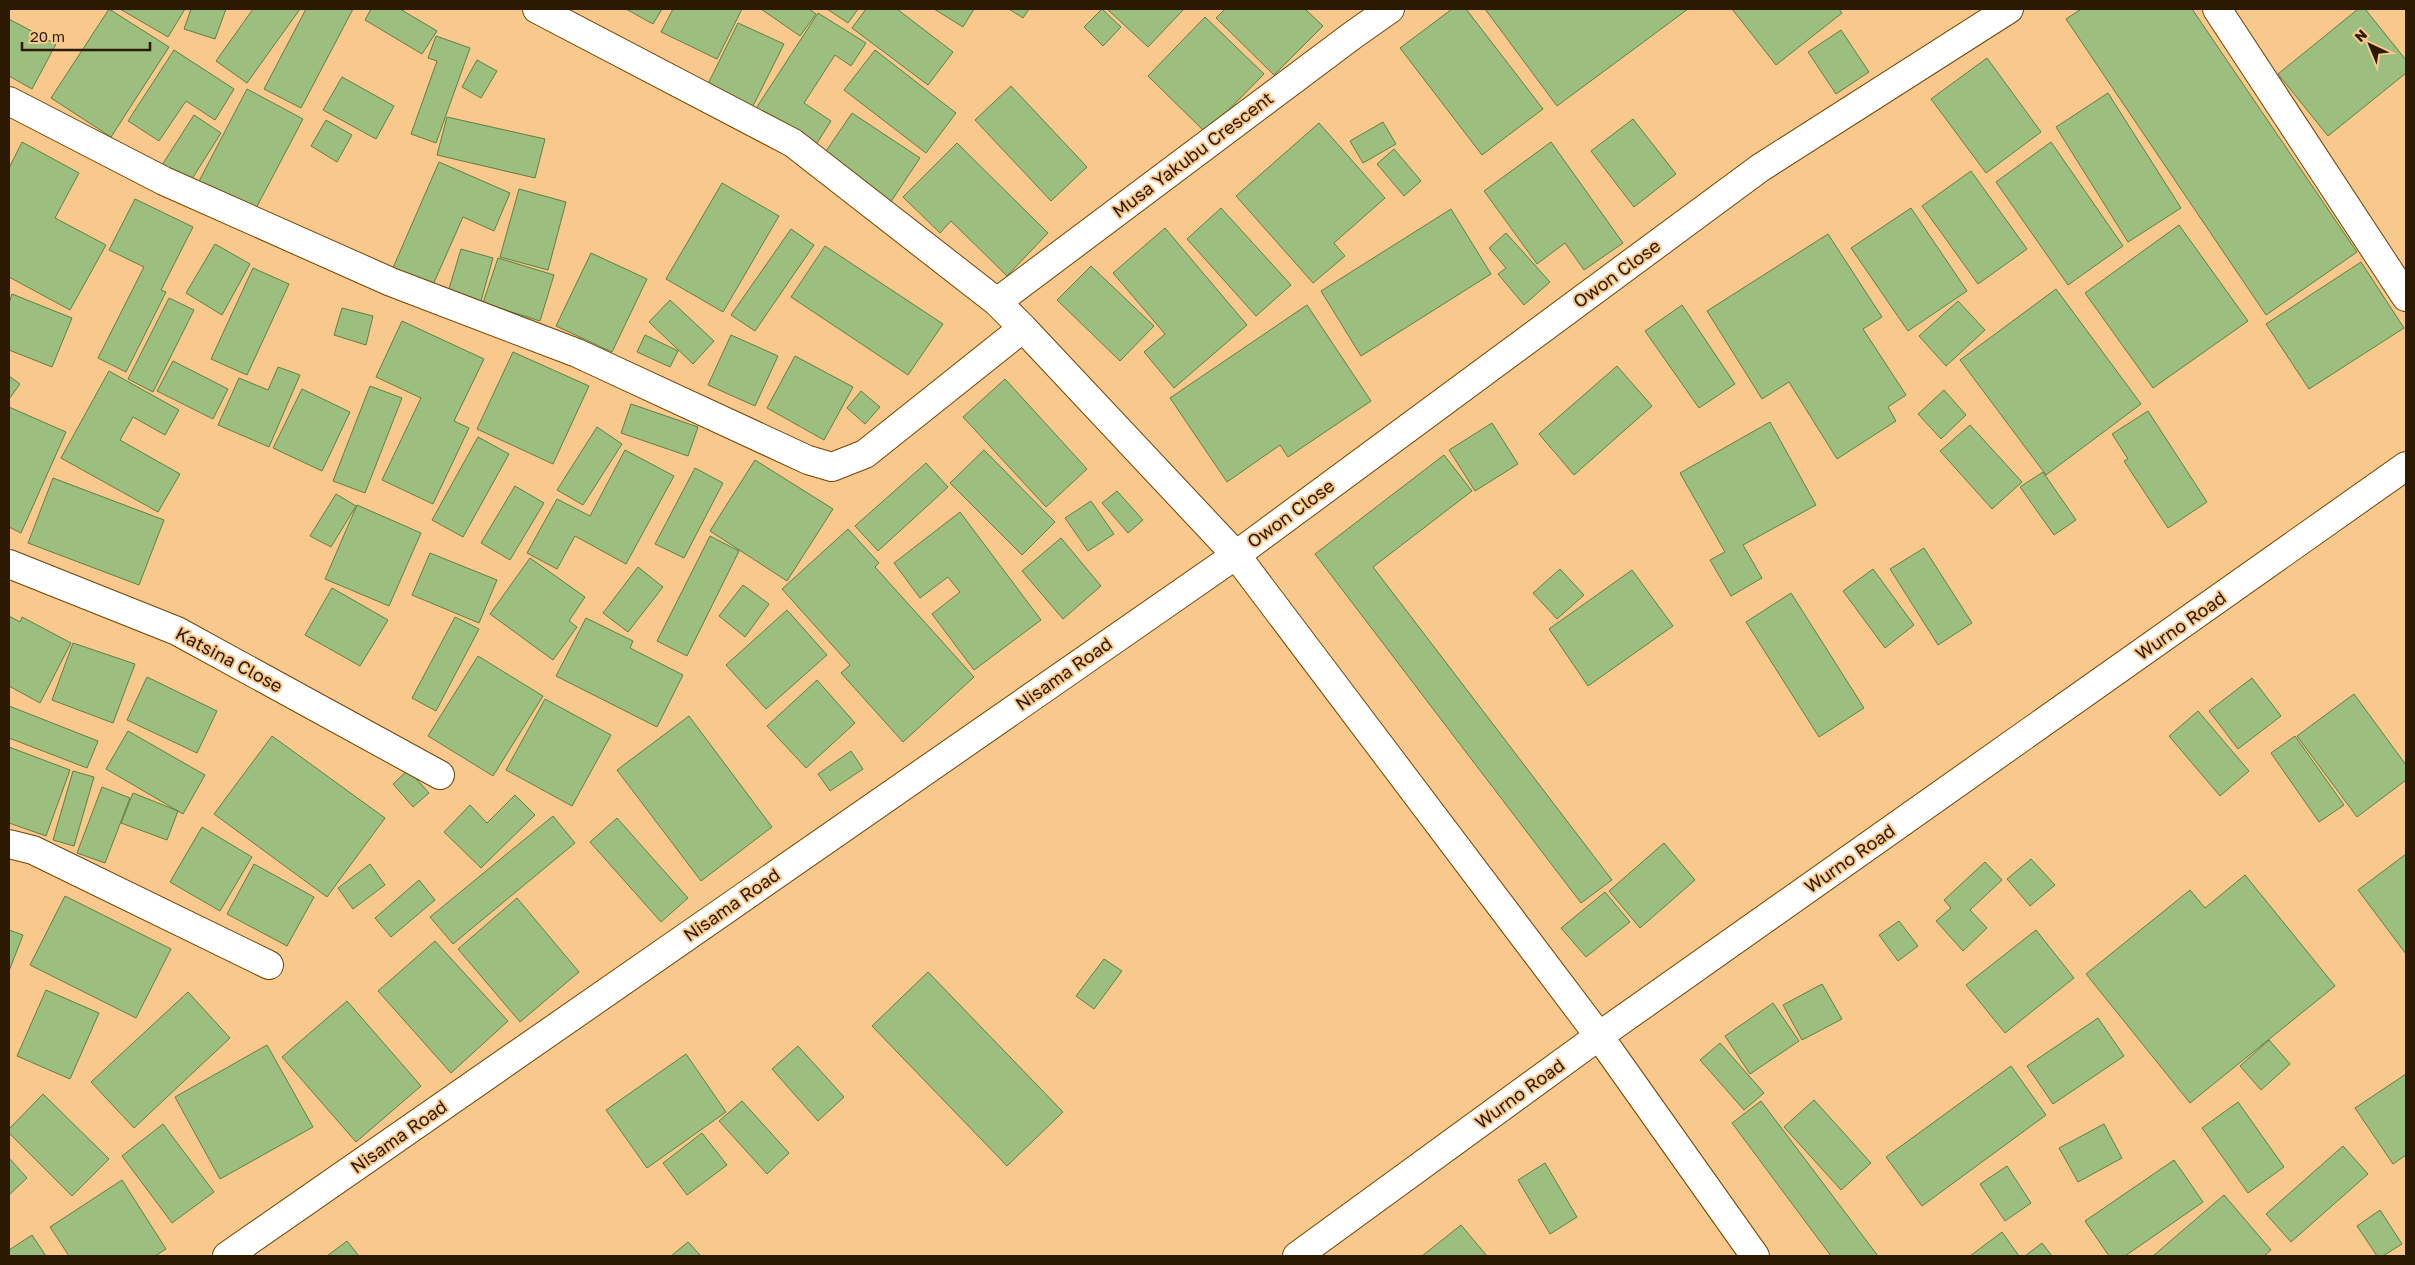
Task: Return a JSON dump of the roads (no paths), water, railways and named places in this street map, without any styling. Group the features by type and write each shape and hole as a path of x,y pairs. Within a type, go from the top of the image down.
{"street":[{"path":"537,9 793,143 997,302 1023,328 1236,555 1600,1036 1755,1256"},
{"name":"Musa Yakubu Crescent","path":"997,302 1390,9"},
{"name":"Owon Close","path":"1236,555 1760,168 2009,9"},
{"path":"2217,9 2406,297"},
{"path":"9,101 182,189 391,282 577,353 808,460 832,467 865,454 1023,328"},
{"name":"Wurno Road","path":"1297,1256 1600,1036 2406,466"},
{"name":"Nisama Road","path":"227,1256 1236,555"},
{"name":"Katsina Close","path":"9,564 177,630 440,775"},
{"path":"9,844 33,850 269,964"}]}
